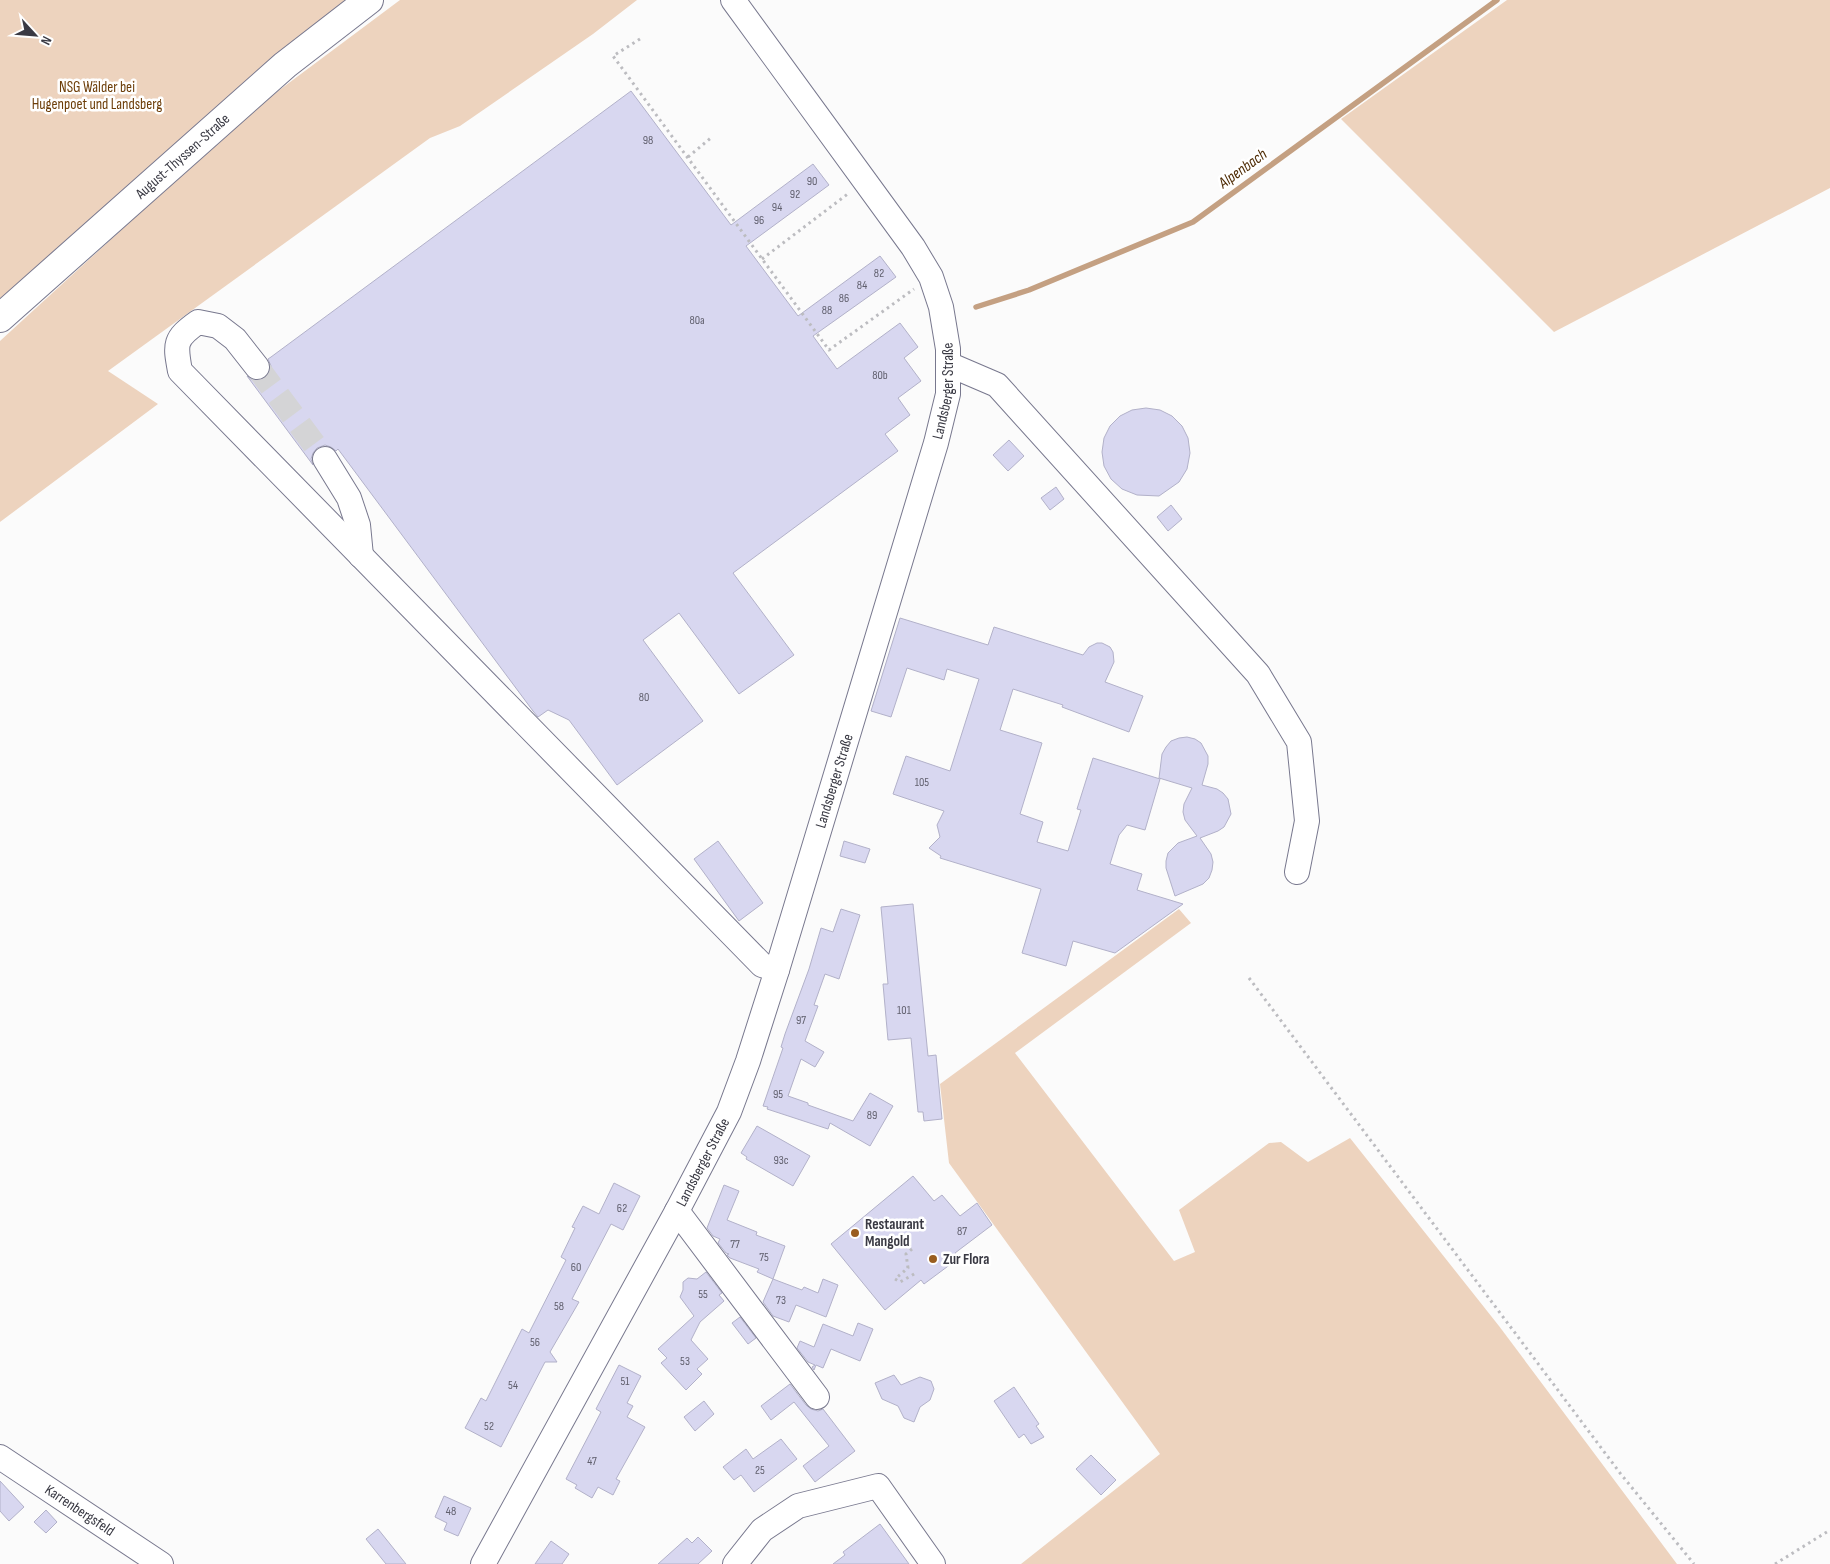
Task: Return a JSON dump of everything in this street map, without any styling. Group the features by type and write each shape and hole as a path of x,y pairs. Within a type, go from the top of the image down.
{"main road":[{"name":"August-Thyssen-Straße","path":"0,318 285,65 369,0"}],"street":[{"name":"Landsberger Straße","path":"483,1564 677,1211 729,1112 748,1061 777,970 936,443 948,394 948,349 941,307 930,277 913,247 733,0"},
{"path":"257,367 235,339 218,326 198,322 183,333 176,348 180,371 762,965 777,970"},
{"path":"948,364 997,385 1258,674 1299,742 1308,821 1297,872"},
{"path":"324,459 349,498 358,525 361,556"},
{"path":"677,1211 817,1397"},
{"name":"Karrenbergsfeld","path":"0,1457 161,1564"},
{"path":"735,1564 762,1530 798,1506 878,1486 933,1564"}],"path":[{"path":"640,39 614,56 829,350 930,277"},
{"path":"688,157 712,137"},
{"path":"762,259 865,181"},
{"path":"1250,978 1614,1465 1694,1564"},
{"path":"912,1249 906,1254 908,1268 896,1279 900,1282 916,1273"},
{"path":"1775,1564 1830,1530"}],"green space":[{"name":"NSG Wälder bei Hugenpoet und Landsberg","path":"0,0 359,0 0,306"},
{"path":"400,0 637,0 593,34 460,126 430,138 108,371 158,404 0,522 0,341 250,112"},
{"path":"1507,0 1830,0 1830,188 1554,332 1341,119"},
{"path":"1179,909 1191,923 1015,1053 1174,1261 1195,1252 1179,1210 1269,1143 1281,1142 1308,1162 1350,1138 1499,1326 1677,1564 1021,1564 1160,1454 949,1163 940,1084"}],"building":[{"path":"631,91 731,225 813,164 829,185 746,246 798,316 880,256 896,277 813,336 837,369 900,323 918,347 904,358 921,381 898,398 910,415 885,434 898,451 733,573 794,655 739,694 679,613 643,640 703,721 617,785 569,720 548,710 538,717 533,711 338,449 336,451 325,445 317,448 311,459 313,465 247,376 252,380 258,381 265,378 270,372 271,366 268,359"},
{"path":"1146,408 1160,410 1172,416 1182,426 1188,438 1190,453 1187,469 1179,482 1159,496 1137,495 1122,489 1111,479 1104,466 1102,452 1104,438 1110,426 1120,416 1132,410"},
{"path":"1009,440 1024,456 1008,471 993,455"},
{"path":"1056,487 1064,499 1050,510 1041,498"},
{"path":"1171,505 1182,519 1168,531 1157,517"},
{"path":"900,618 988,645 994,627 1083,655 1089,647 1097,643 1110,647 1113,652 1114,662 1105,682 1143,696 1129,732 1062,707 1063,705 1013,689 1000,730 1042,743 1020,814 1043,822 1037,842 1068,851 1081,810 1077,809 1093,758 1160,779 1145,830 1127,825 1119,835 1110,864 1142,874 1137,890 1183,904 1115,953 1073,941 1066,966 1022,953 1041,889 940,858 941,856 929,848 940,837 937,825 944,811 893,794 906,756 950,771 979,679 947,669 944,680 907,668 891,717 871,711"},
{"path":"1187,737 1201,743 1208,756 1208,764 1202,785 1217,789 1223,793 1228,799 1231,814 1224,827 1200,838 1211,854 1213,862 1209,878 1203,884 1175,896 1166,868 1166,861 1168,853 1178,843 1197,836 1185,820 1183,812 1184,804 1192,788 1159,778 1162,754 1166,747 1171,741"},
{"path":"718,841 763,903 739,921 694,859"},
{"path":"844,841 870,849 865,863 840,856"},
{"path":"913,904 928,1056 936,1055 942,1119 924,1121 923,1112 918,1112 911,1038 888,1040 883,984 888,984 881,907"},
{"path":"841,909 860,915 839,979 825,974 814,1005 818,1006 805,1041 824,1052 815,1067 801,1059 788,1096 853,1121 870,1093 893,1106 870,1146 830,1123 828,1129 763,1106 821,928 833,932"},
{"path":"757,1126 810,1156 793,1186 746,1159 747,1157 741,1153"},
{"path":"913,1176 934,1201 942,1195 960,1216 977,1203 992,1225 955,1253 959,1258 924,1284 921,1280 885,1310 831,1244"},
{"path":"614,1183 640,1196 623,1230 611,1224 572,1299 579,1302 550,1352 557,1362 545,1362 501,1447 465,1428 481,1398 486,1401 522,1329 529,1333 566,1260 561,1257 575,1228 572,1227 583,1206 599,1214"},
{"path":"724,1185 739,1191 727,1220 757,1232 756,1235 785,1246 773,1279 757,1272 759,1269 730,1258 727,1255 729,1254 718,1243 720,1239 713,1236 707,1228"},
{"path":"706,1272 722,1293 719,1295 724,1301 700,1322 691,1340 708,1359 697,1369 702,1374 686,1390 661,1363 667,1358 658,1349 694,1316 680,1297 683,1290 683,1282 688,1278 697,1279"},
{"path":"773,1279 802,1290 804,1287 818,1293 823,1279 838,1285 826,1317 796,1305 789,1322 773,1316 763,1302"},
{"path":"740,1317 756,1338 748,1344 732,1323"},
{"path":"858,1323 873,1329 860,1361 831,1349 823,1368 816,1365 814,1370 812,1367 815,1365 808,1362 797,1348 800,1341 814,1347 823,1324 853,1336"},
{"path":"619,1365 641,1376 627,1403 633,1406 627,1417 645,1427 616,1479 620,1481 613,1495 598,1487 592,1498 575,1488 577,1485 566,1479 601,1412 596,1409"},
{"path":"894,1375 901,1385 920,1377 931,1381 934,1389 930,1400 920,1407 914,1422 904,1418 898,1406 882,1399 875,1383"},
{"path":"790,1384 811,1409 818,1411 823,1409 855,1451 815,1482 803,1466 829,1446 794,1402 771,1420 761,1406"},
{"path":"1014,1387 1039,1424 1036,1426 1044,1437 1031,1444 1024,1434 1019,1438 994,1401"},
{"path":"704,1401 714,1414 695,1431 684,1417"},
{"path":"781,1439 797,1459 754,1492 741,1475 734,1480 723,1467 746,1449 753,1459"},
{"path":"1091,1455 1116,1480 1101,1495 1076,1469"},
{"path":"0,1481 24,1507 9,1521 0,1511"},
{"path":"444,1496 471,1508 458,1536 444,1530 447,1523 435,1517"},
{"path":"46,1510 57,1522 46,1533 34,1522"},
{"path":"880,1524 909,1564 833,1564 845,1555 843,1552"},
{"path":"378,1529 406,1564 386,1564 366,1539"},
{"path":"698,1537 712,1551 698,1564 658,1564 687,1538 692,1543"},
{"path":"551,1541 569,1554 562,1564 535,1564"}],"waterway":[{"name":"Alpenbach","path":"976,307 1029,290 1193,222 1497,0"}],"tunnel":[{"path":"257,367 325,459"}],"place":[{"name":"Restaurant Mangold","path":"855,1233"},
{"name":"Zur Flora","path":"933,1259"}]}
